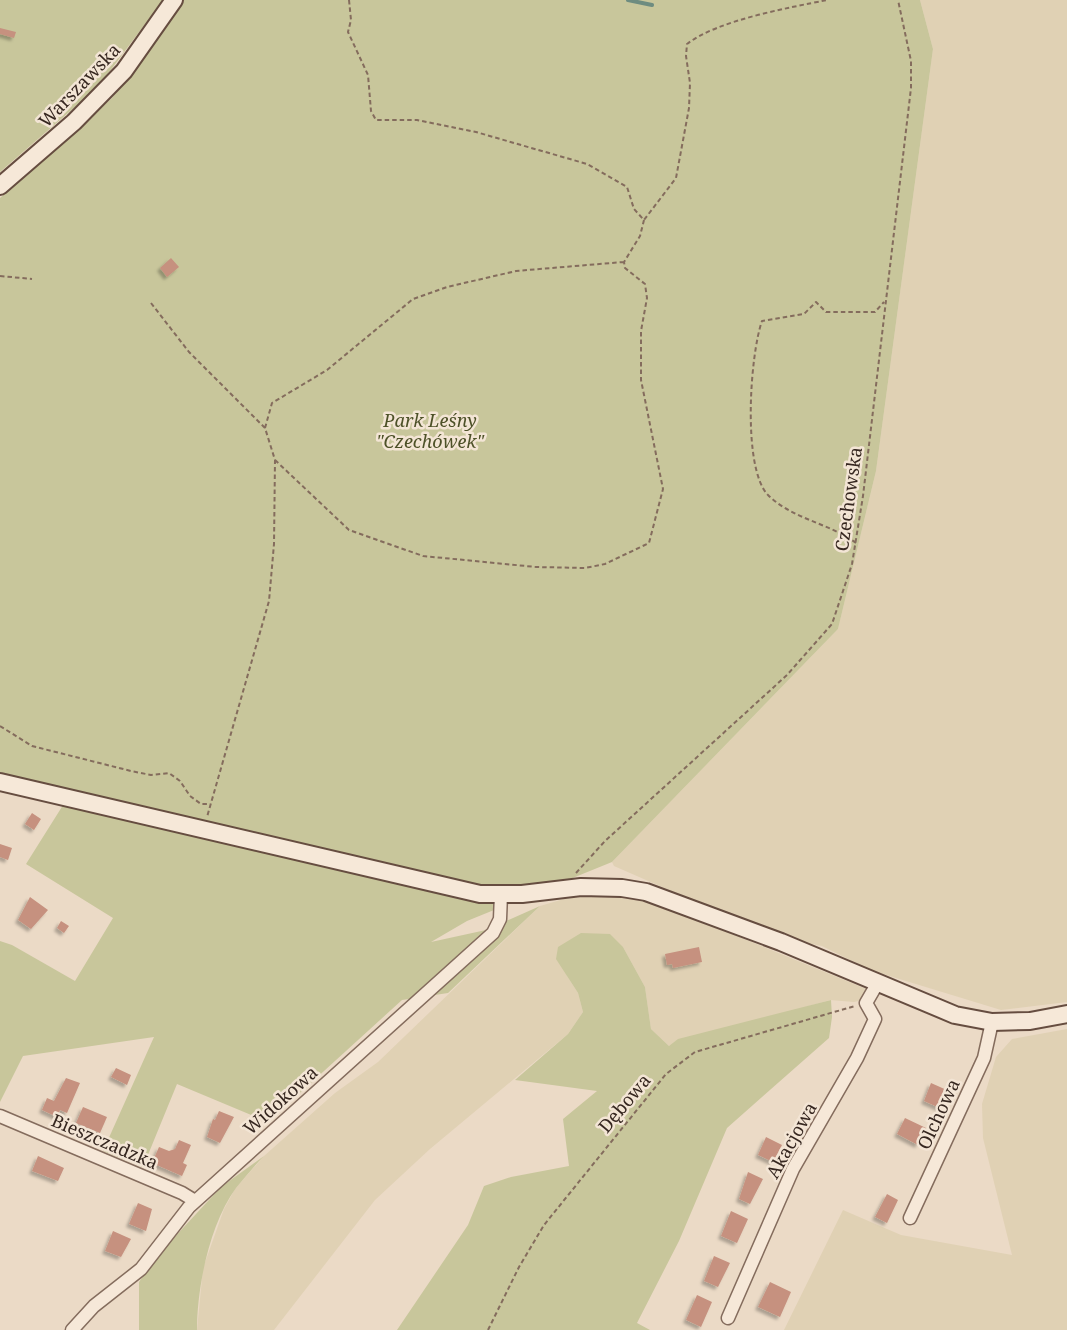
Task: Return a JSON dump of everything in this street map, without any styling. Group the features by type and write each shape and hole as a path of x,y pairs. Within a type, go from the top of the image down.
{"street":[{"name":"Warszawska","path":"0,186 74,122 120,75 174,0"},
{"path":"0,782 64,795 203,832 480,894 622,888 646,892 781,942 955,1015 992,1022 1030,1021 1067,1014"},
{"name":"Widokowa","path":"72,1330 94,1306 141,1269 195,1201 493,933 500,919 501,894"},
{"path":"866,1003 877,984"},
{"name":"Akacjowa","path":"728,1318 793,1169 857,1058 875,1019 866,1003"},
{"name":"Olchowa","path":"910,1218 984,1058 992,1022"},
{"name":"Bieszczadzka","path":"0,1116 182,1193 195,1201"}],"path":[{"path":"349,0 351,20 348,32 368,75 371,111 375,120 417,120 476,132 587,164 627,187 634,208 644,220"},
{"path":"275,460 349,530 423,556 536,567 585,568 632,553 648,543 663,489 641,380 641,331 647,298 645,284 625,268 624,262 638,241 644,220 676,178 689,108 687,44 698,35 758,16 827,0"},
{"name":"Czechowska","path":"564,889 605,841 787,675 832,624 844,595 856,543 911,88 911,61 898,0"},
{"path":"265,428 272,403 327,370 413,299 447,287 516,271 624,262"},
{"path":"0,276 32,279"},
{"path":"856,543 839,530 808,519 767,494 759,480 751,424 752,366 762,321 804,314 816,302 826,312 875,312 885,301"},
{"path":"151,303 189,352 265,428 272,441 275,460 274,544 269,601 203,832"},
{"path":"0,726 32,746 151,775 169,773 180,781 190,796 201,804 210,804"},
{"name":"Dębowa","path":"488,1330 519,1267 544,1225 666,1074 695,1052 724,1041 866,1003"}],"shaded area":[{"path":"920,0 1067,0 1067,1002 1001,1010 870,970 822,946 797,941 703,905 614,866 612,862 838,629 876,471 933,49"},
{"path":"610,896 656,903 869,990 866,999 854,1002 830,1000 669,1046 651,1029 645,987 623,947 567,976 578,993 583,1012 568,1034 430,1149 375,1200 274,1330 197,1330 203,1268 224,1209 235,1189 264,1156 335,1093 378,1062 540,906 564,899"},
{"path":"1067,1029 1067,1330 784,1330 843,1210 901,1235 1012,1255 983,1138 982,1104 996,1057 1012,1039"}],"green space":[{"path":"0,0 163,0 98,87 0,172"},
{"name":"Park Leśny \"Czechówek\"","path":"180,0 920,0 933,49 876,471 838,629 612,862 467,921 431,942 486,930 540,906 448,993 402,1000 268,1122 177,1084 143,1167 103,1151 154,1037 23,1056 0,1102 0,941 12,945 75,981 113,918 26,864 70,794 0,772 0,198 112,98"},
{"path":"581,933 610,934 623,947 645,987 651,1029 669,1046 678,1039 831,1000 832,1017 829,1038 727,1128 679,1241 637,1323 650,1330 397,1330 468,1225 484,1186 511,1177 569,1166 563,1119 597,1091 515,1080 568,1034 583,1012 578,993 556,959 558,947"},
{"path":"264,1156 227,1202 212,1237 202,1275 197,1330 139,1330 139,1282 158,1255 221,1187"}],"building":[{"path":"0,28 16,32 14,38 0,34"},
{"path":"171,258 179,267 167,277 160,268"},
{"path":"32,813 41,819 34,830 25,824"},
{"path":"0,844 12,848 8,860 0,857"},
{"path":"30,897 48,910 31,929 18,920"},
{"path":"61,921 69,926 64,933 57,928"},
{"path":"699,947 702,962 673,968 672,964 667,965 665,954"},
{"path":"116,1068 131,1075 127,1085 111,1077"},
{"path":"66,1078 80,1083 67,1113 60,1110 57,1117 42,1110 47,1098 54,1101"},
{"path":"931,1083 949,1091 942,1109 924,1101"},
{"path":"83,1107 107,1117 100,1133 76,1123"},
{"path":"219,1111 234,1117 220,1143 207,1137 213,1119 215,1120"},
{"path":"905,1118 926,1128 918,1145 897,1134"},
{"path":"766,1137 782,1145 773,1162 758,1155"},
{"path":"179,1140 191,1145 183,1163 187,1165 182,1176 152,1163 159,1147 169,1151 175,1149"},
{"path":"38,1156 64,1168 58,1181 32,1171"},
{"path":"748,1172 763,1179 750,1204 739,1199"},
{"path":"887,1194 898,1200 887,1223 875,1217"},
{"path":"138,1203 152,1209 146,1231 129,1224"},
{"path":"731,1211 748,1219 737,1243 721,1236"},
{"path":"113,1231 131,1239 121,1257 105,1251"},
{"path":"714,1256 730,1263 718,1287 704,1281"},
{"path":"770,1282 791,1292 780,1317 758,1307"},
{"path":"697,1295 712,1302 701,1327 686,1320"}],"waterway":[{"path":"628,0 652,5"}]}
